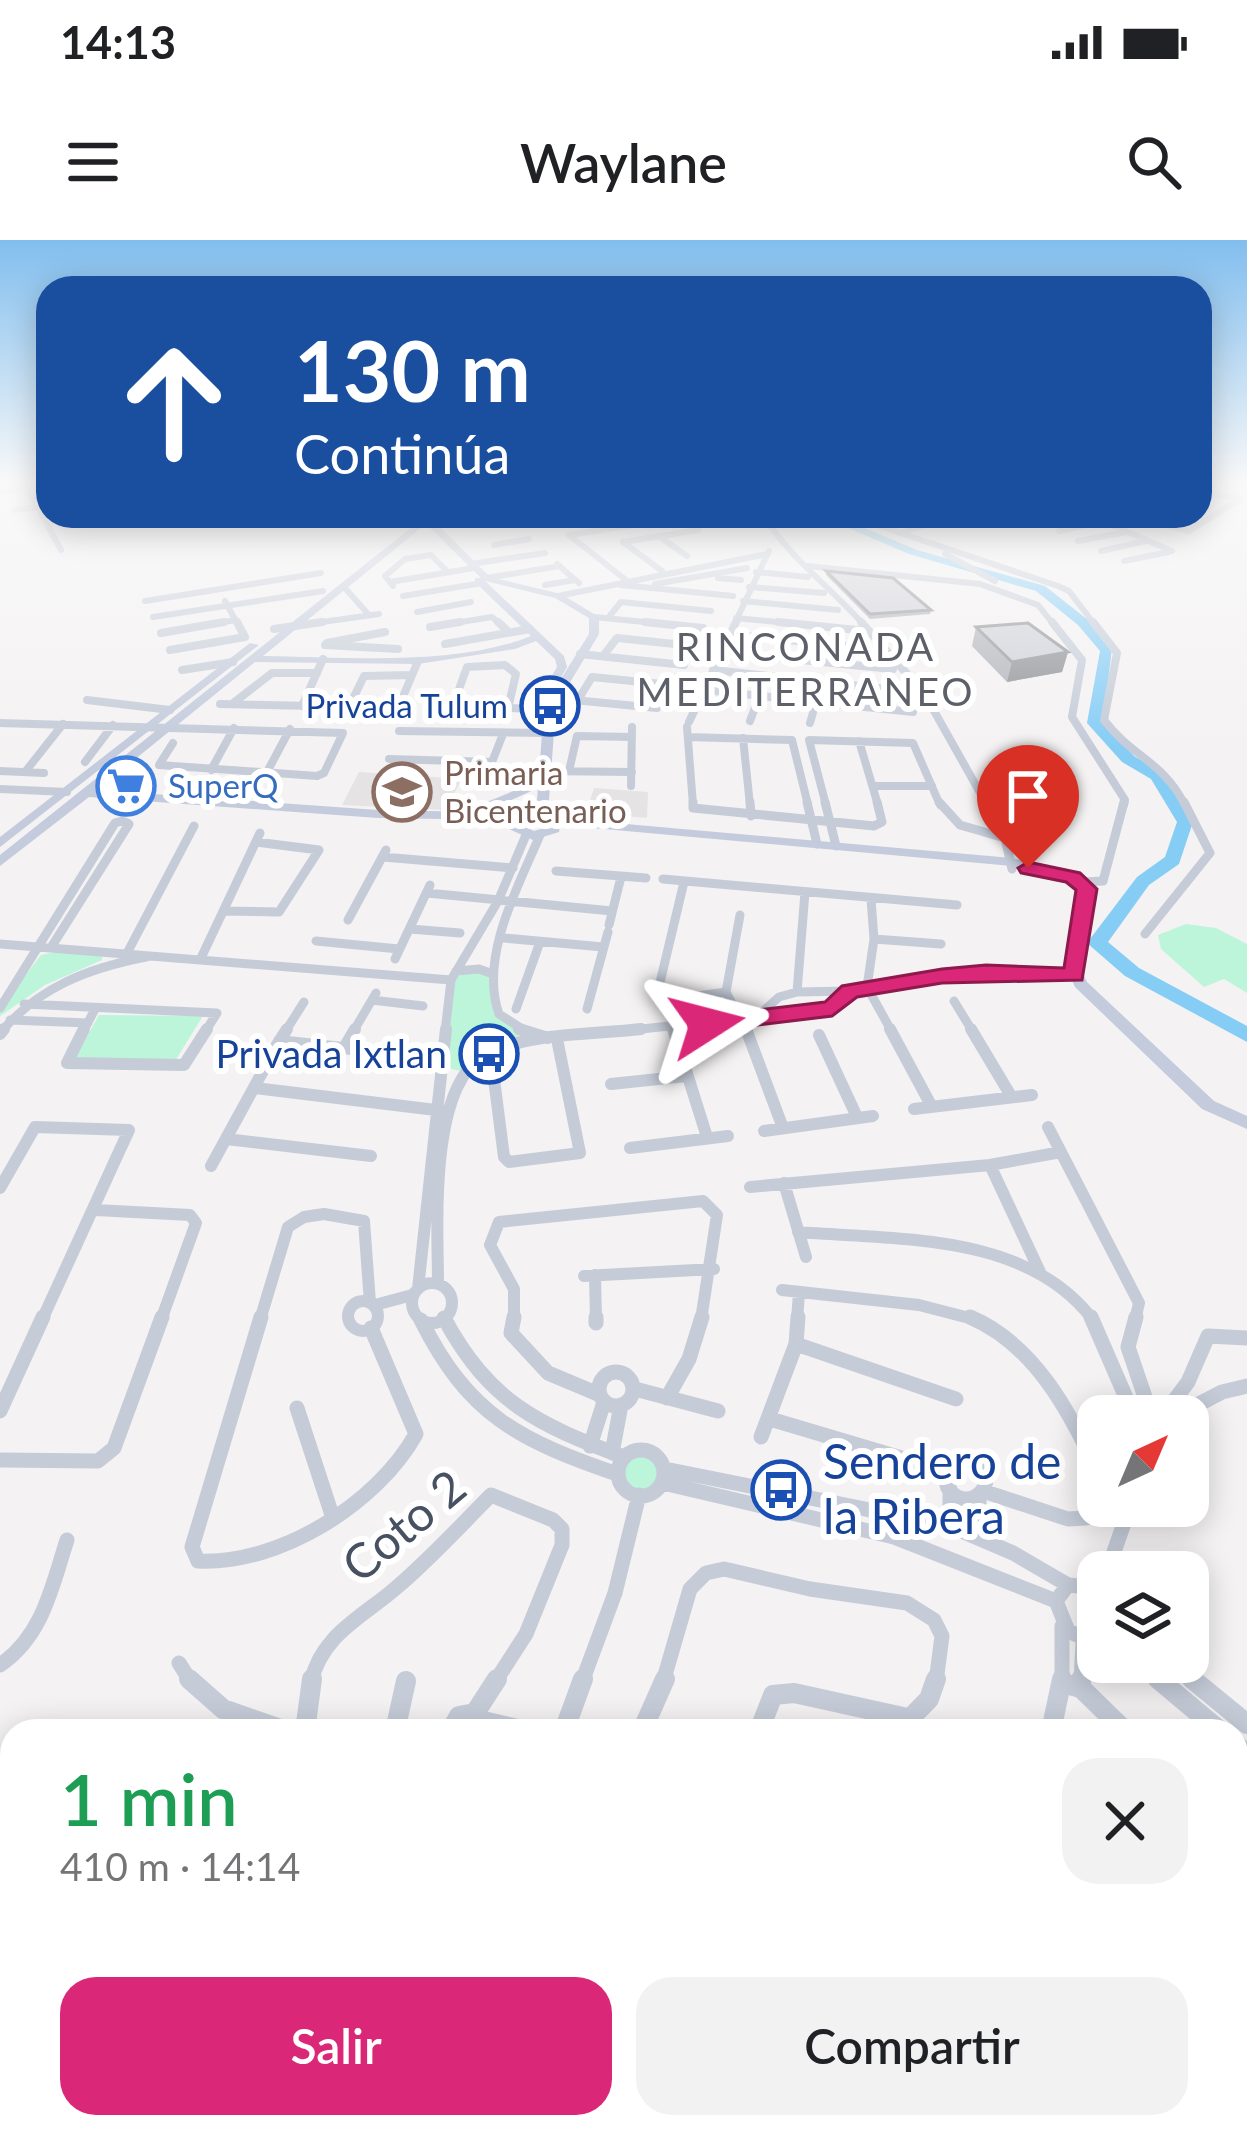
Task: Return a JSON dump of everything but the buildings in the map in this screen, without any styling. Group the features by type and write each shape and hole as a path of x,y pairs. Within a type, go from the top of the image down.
{"street":[{"path":"0,843 172,727 358,570"},
{"path":"0,862 149,726 323,591 365,570"},
{"path":"392,570 385,576 418,613 471,602 457,587"},
{"path":"399,570 408,579"},
{"path":"396,589 408,579 459,570"},
{"path":"474,570 563,663 542,703 532,788 535,824 513,868 492,994 498,1013 520,1030 554,1039"},
{"path":"492,585 540,570"},
{"path":"545,585 577,582 564,570"},
{"path":"613,570 626,580"},
{"path":"661,570 664,572"},
{"path":"558,596 677,570"},
{"path":"752,570 688,729 693,808 879,825 874,786 859,741"},
{"path":"642,587 762,570"},
{"path":"808,570 924,693 1018,867"},
{"path":"824,570 980,584 1015,593"},
{"path":"0,789 83,788 817,844 1103,881 1125,800 1072,717 1082,660 1038,605 966,570"},
{"path":"1003,570 1069,591 1117,653 1104,720 1120,741 1171,777 1210,853 1145,934"},
{"path":"188,685 145,599 321,573"},
{"path":"699,577 741,580"},
{"path":"274,629 374,615 344,581"},
{"path":"614,584 733,596"},
{"path":"396,589 492,585 558,596 602,618 702,630 712,609 625,602 602,618 542,703"},
{"path":"749,587 824,593"},
{"path":"175,660 245,637 218,590"},
{"path":"153,616 323,591"},
{"path":"743,601 838,610"},
{"path":"509,632 492,617 428,625 447,646 509,632 534,633"},
{"path":"736,618 868,631"},
{"path":"161,633 236,620"},
{"path":"398,649 325,645 384,630 414,661"},
{"path":"515,646 534,633"},
{"path":"729,634 875,649"},
{"path":"436,706 577,698 657,708 695,644 617,638 600,656"},
{"path":"175,660 414,661 515,646 600,656 679,674"},
{"path":"720,652 893,669"},
{"path":"302,706 323,659"},
{"path":"399,706 414,661"},
{"path":"453,706 467,667 478,664 513,670 509,705"},
{"path":"712,670 924,693"},
{"path":"232,704 272,673 317,673"},
{"path":"577,698 596,676 679,674"},
{"path":"411,675 364,676 345,705 412,706"},
{"path":"253,704 262,689 260,683"},
{"path":"832,704 837,683"},
{"path":"704,690 913,712"},
{"path":"750,721 759,697"},
{"path":"87,700 170,710"},
{"path":"810,723 815,702"},
{"path":"220,704 314,706"},
{"path":"0,723 343,734 324,773 159,765 173,743"},
{"path":"25,772 62,724"},
{"path":"85,762 112,725"},
{"path":"211,770 234,728"},
{"path":"502,736 492,762 388,762 400,728 536,736"},
{"path":"267,772 290,729"},
{"path":"688,729 796,743 817,844"},
{"path":"566,769 577,736 632,732 631,786"},
{"path":"374,1314 415,1303 438,1284 446,1111 443,1063 453,975 505,901 535,824 544,768 536,736"},
{"path":"743,738 751,816"},
{"path":"836,846 808,743 913,743 941,814 954,824 1005,838"},
{"path":"544,768 632,772"},
{"path":"0,771 44,773"},
{"path":"874,786 932,786"},
{"path":"435,815 493,807 532,788"},
{"path":"378,814 955,860"},
{"path":"0,1008 115,823 129,824 52,946"},
{"path":"0,1034 24,1004 57,984 125,956 194,826"},
{"path":"201,958 258,838 319,850 279,912 224,911"},
{"path":"348,920 385,853 513,868"},
{"path":"556,871 646,878"},
{"path":"587,1009 621,877"},
{"path":"663,879 957,905"},
{"path":"684,881 657,995 669,1000 726,992"},
{"path":"1074,975 1086,897 1083,882"},
{"path":"316,941 397,954 429,889 612,910"},
{"path":"797,992 805,892"},
{"path":"871,899 874,939 867,987 932,1107"},
{"path":"740,915 726,992 742,1020 783,1128"},
{"path":"410,929 460,933"},
{"path":"504,938 603,947"},
{"path":"874,939 941,944"},
{"path":"516,1009 540,942"},
{"path":"0,948 52,946 125,956 165,954 453,975 479,968 494,974"},
{"path":"760,1014 779,997 797,992 850,991 986,972 1074,975 1208,1105 1247,1123"},
{"path":"279,1041 443,1063 451,1072 514,1045 832,1009 850,991"},
{"path":"344,1048 374,996 423,1006"},
{"path":"954,1001 1011,1096"},
{"path":"211,1166 304,1002"},
{"path":"24,1004 217,1013 190,1059 176,1066 67,1063 95,1009"},
{"path":"10,1020 88,1023"},
{"path":"671,1028 707,1137"},
{"path":"514,1045 520,1030"},
{"path":"819,1035 857,1117"},
{"path":"494,1079 504,1157 509,1162 580,1153 554,1039"},
{"path":"466,1069 446,1111 415,1303 441,1364 486,1416 522,1439 617,1461 644,1451 658,1458 664,1476"},
{"path":"611,1084 687,1076"},
{"path":"255,1088 446,1111"},
{"path":"914,1109 1032,1095"},
{"path":"764,1131 873,1116"},
{"path":"1048,1126 1138,1303 1128,1336 1136,1395"},
{"path":"0,1188 35,1127 129,1130 0,1411"},
{"path":"630,1148 728,1136"},
{"path":"226,1139 370,1156"},
{"path":"750,1187 990,1165 1061,1153"},
{"path":"990,1165 1040,1273"},
{"path":"784,1184 806,1257"},
{"path":"664,1476 653,1492 639,1495 621,1486 608,1400 602,1379 612,1374 630,1378 635,1388 632,1399 608,1400 557,1382 526,1357 511,1333 516,1313 512,1283 496,1260 488,1237 492,1226 703,1201 717,1215 714,1270 681,1380 667,1399"},
{"path":"0,1460 98,1461 114,1448 196,1218 96,1210"},
{"path":"306,1215 364,1221 374,1314 416,1434 403,1458 332,1515 286,1544 214,1565 198,1561 192,1547 288,1227 306,1215"},
{"path":"798,1232 978,1251 1040,1273 1071,1293 1101,1335 1130,1395"},
{"path":"596,1323 590,1275 714,1270"},
{"path":"438,1284 454,1295 454,1307 444,1318"},
{"path":"782,1290 957,1313 990,1325 1020,1350 1077,1433"},
{"path":"761,1437 796,1344 799,1293"},
{"path":"415,1303 444,1318 462,1355 500,1400 617,1461"},
{"path":"1101,1335 1128,1336"},
{"path":"1182,1395 1208,1336 1247,1338"},
{"path":"796,1344 956,1399"},
{"path":"1209,1398 1247,1386"},
{"path":"635,1388 718,1411"},
{"path":"590,1447 608,1400"},
{"path":"297,1408 332,1515"},
{"path":"770,1419 945,1471"},
{"path":"945,1471 958,1461 978,1466 988,1483 982,1494 979,1537"},
{"path":"945,1471 950,1526"},
{"path":"664,1476 950,1526 1069,1585 1077,1584"},
{"path":"664,1476 893,1537 1056,1601"},
{"path":"950,1489 1077,1518"},
{"path":"568,1719 615,1594 639,1495"},
{"name":"Coto 2","path":"306,1719 312,1676 323,1650 348,1623 396,1588 483,1500 501,1496 553,1520 562,1529 562,1545 526,1634 482,1719"},
{"path":"0,1665 17,1657 31,1639 68,1540"},
{"path":"647,1719 669,1670 690,1589 706,1573 724,1569 810,1589 907,1603 934,1620 942,1636 936,1682 909,1719"},
{"path":"1056,1601 1069,1585"},
{"path":"1054,1719 1062,1683 1062,1624 1056,1601"},
{"path":"1062,1624 1077,1634"},
{"path":"179,1663 194,1693 252,1719"},
{"path":"397,1719 406,1681"},
{"path":"1062,1683 1082,1688 1113,1719"},
{"path":"1082,1688 1083,1683"},
{"path":"1162,1683 1206,1719"},
{"path":"1197,1683 1241,1719"},
{"path":"764,1719 773,1695 794,1694 884,1719"}],"shaded area":[{"name":"Primaria Bicentenario","path":"359,772 462,779 445,810 342,805"},
{"path":"594,788 648,792 647,818 586,813"}],"green space":[{"path":"1186,924 1216,928 1247,944 1247,993 1224,979 1204,987 1161,949 1158,935"},
{"path":"61,951 102,955 102,960 45,985 0,1016 0,1009 41,955"},
{"path":"456,971 493,974 498,1013 521,1035 461,1071 443,1067"},
{"path":"99,1015 203,1016 175,1061 75,1058"},
{"path":"641,1450 657,1457 664,1473 657,1489 641,1496 625,1489 618,1473 625,1457"}],"waterway":[{"path":"977,570 1041,589 1083,622 1107,651 1095,723 1128,759 1157,776 1185,822 1173,860 1143,881 1097,943 1132,972 1247,1035"}],"place":[{"name":"Privada Tulum","path":"550,706"},
{"name":"SuperQ","path":"126,786"},
{"name":"Primaria Bicentenario","path":"402,792"},
{"name":"Privada Ixtlan","path":"489,1054"},
{"name":"Sendero de la Ribera","path":"781,1490"}],"district":[{"name":"RINCONADA MEDITERRANEO","path":"806,670"}],"route":[{"path":"707,1024 760,1014 832,1009 850,991 942,976 986,972 1074,975 1087,889 1073,877 1028,868"}]}
